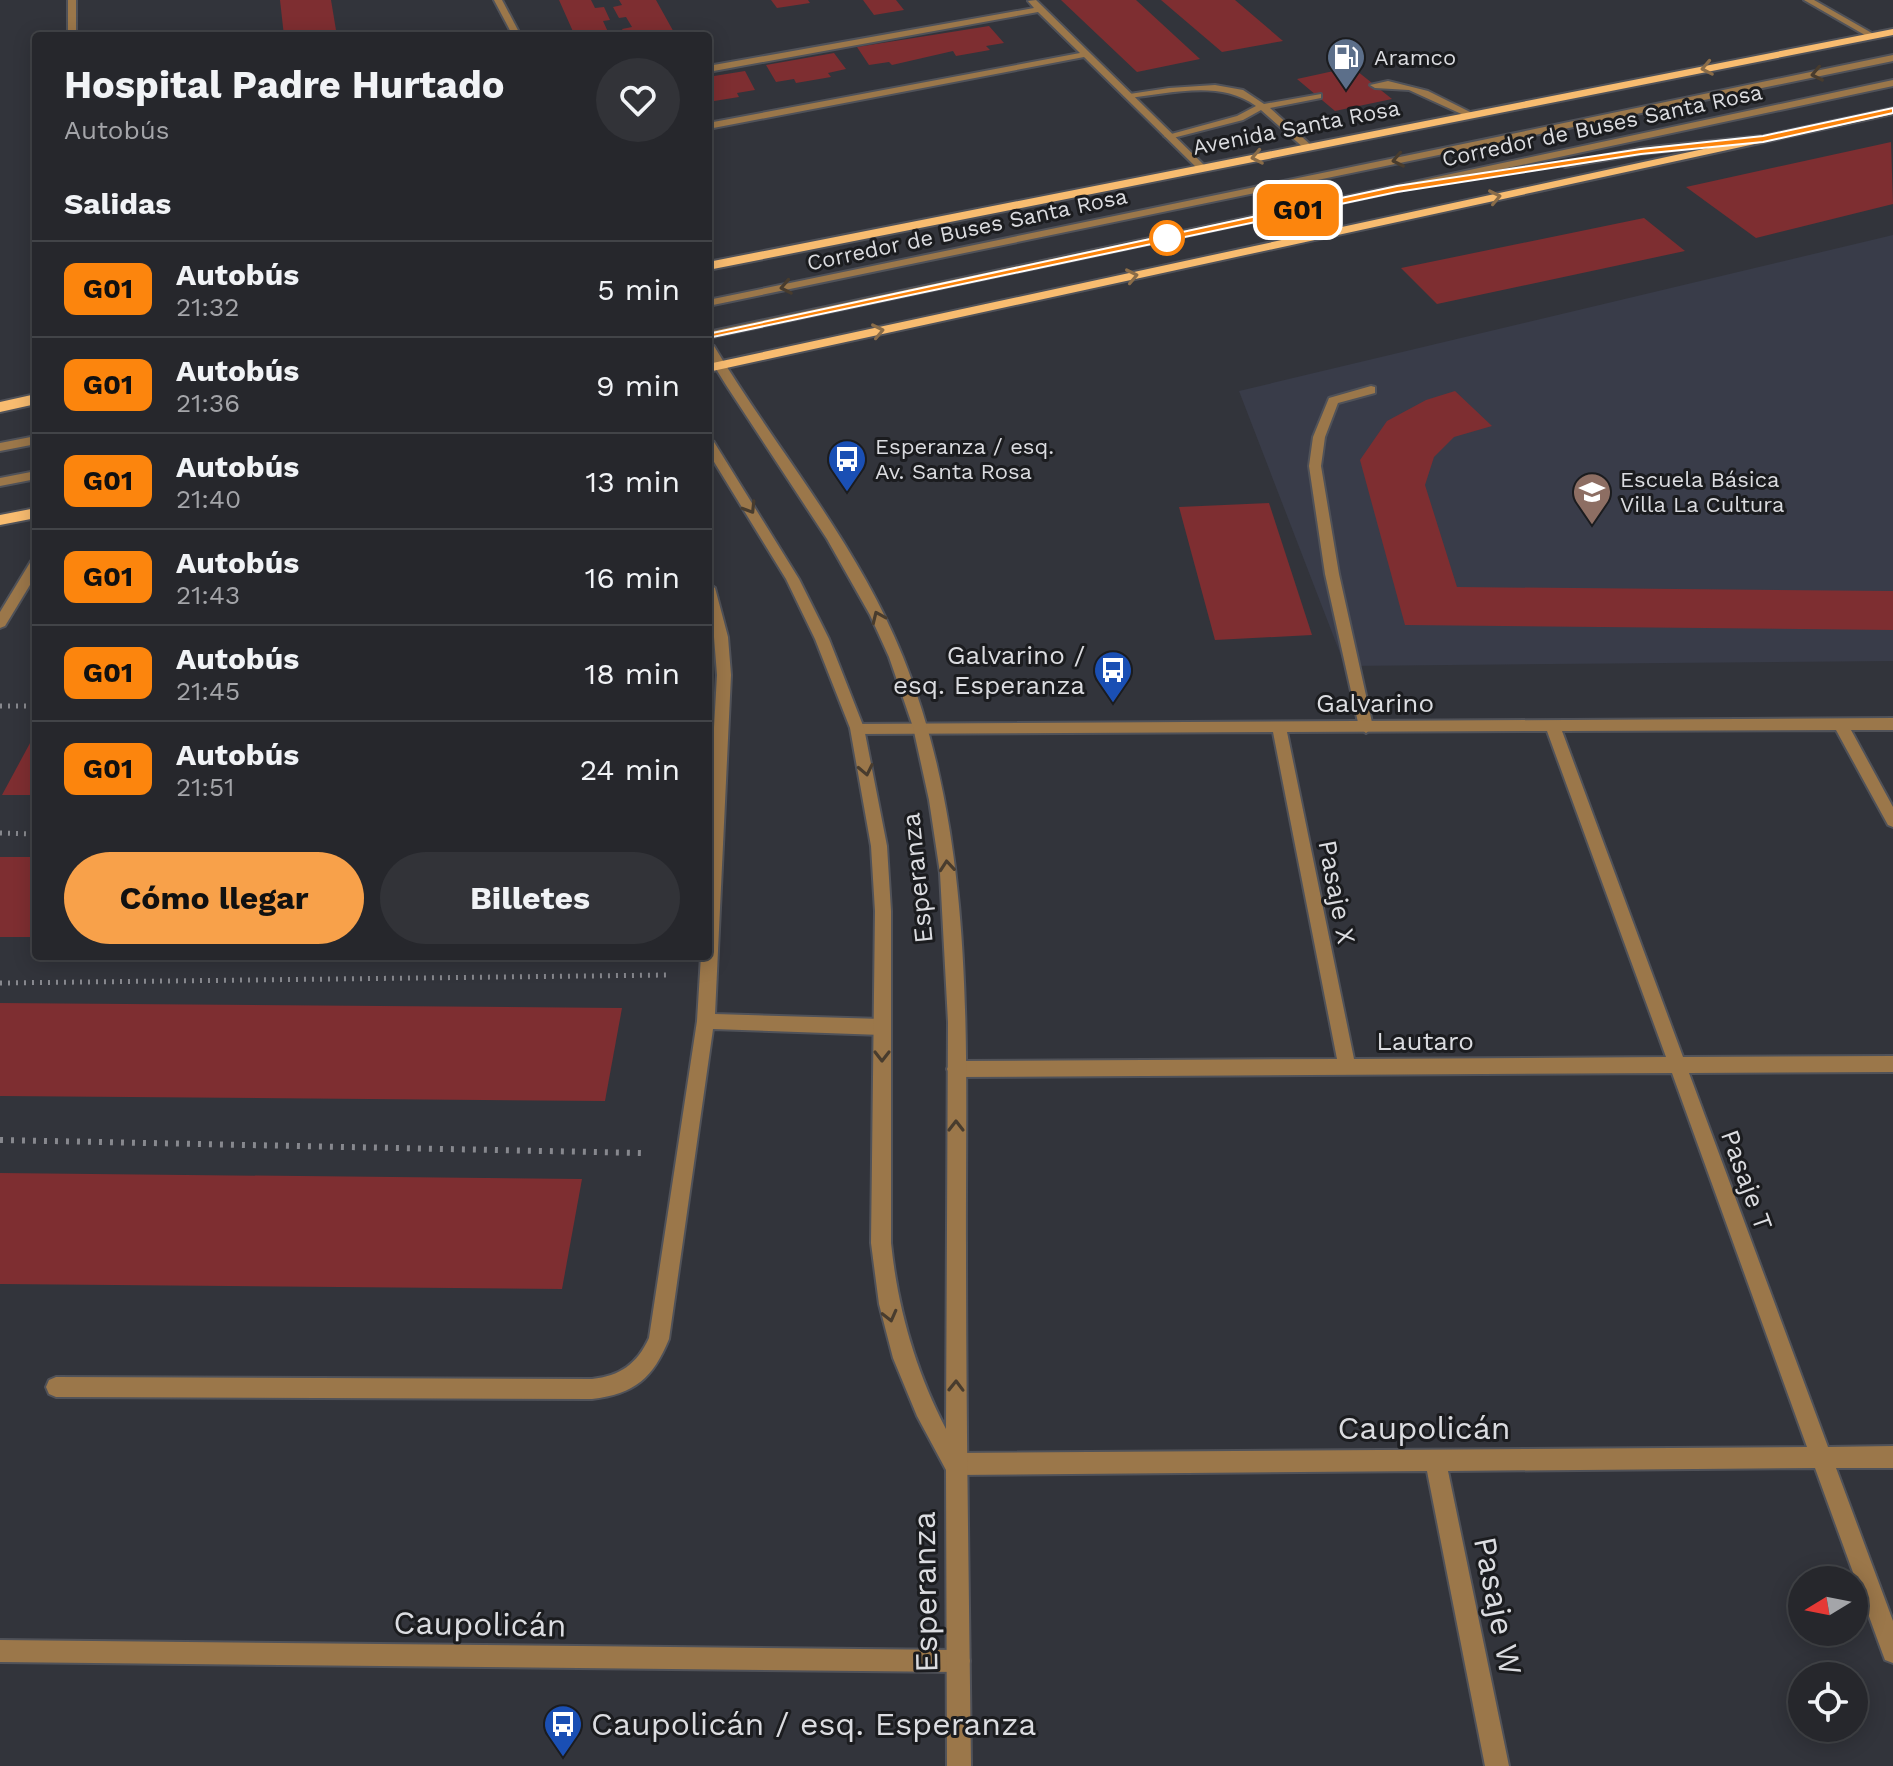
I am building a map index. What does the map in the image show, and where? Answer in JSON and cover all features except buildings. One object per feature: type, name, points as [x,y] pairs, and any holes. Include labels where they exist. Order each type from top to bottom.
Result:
[{"type":"main road","name":"Avenida Santa Rosa","points":[[712,265],[1893,32]]},
{"type":"main road","points":[[714,367],[1893,111]]},
{"type":"main road","points":[[0,407],[32,400]]},
{"type":"main road","points":[[0,520],[32,514]]},
{"type":"street","points":[[72,0],[72,32]]},
{"type":"street","points":[[498,0],[515,32]]},
{"type":"street","points":[[1030,0],[1202,168]]},
{"type":"street","points":[[1808,0],[1873,36]]},
{"type":"street","points":[[712,68],[1040,9]]},
{"type":"street","points":[[712,125],[1086,54]]},
{"type":"street","name":"Corredor de Buses Santa Rosa","points":[[712,302],[1893,58]]},
{"type":"street","name":"Corredor de Buses Santa Rosa","points":[[712,334],[1893,83]]},
{"type":"street","points":[[1375,85],[1395,84],[1412,88],[1471,115]]},
{"type":"street","points":[[1128,95],[1222,88],[1247,95],[1308,147]]},
{"type":"street","points":[[1169,136],[1240,118],[1261,107],[1318,96]]},
{"type":"street","points":[[1397,189],[1641,151],[1763,139]]},
{"type":"street","name":"Esperanza","points":[[714,367],[845,554],[897,659],[936,790],[947,858],[956,1069],[955,1464],[959,1766]]},
{"type":"street","points":[[1366,727],[1332,574],[1315,466],[1319,437],[1333,401],[1371,390]]},
{"type":"street","points":[[0,447],[32,441]]},
{"type":"street","name":"Esperanza","points":[[712,449],[792,579],[822,639],[857,728],[879,846],[883,911],[881,1243],[885,1295],[898,1347],[921,1407],[955,1464]]},
{"type":"street","points":[[0,482],[32,476]]},
{"type":"street","points":[[0,623],[32,571]]},
{"type":"street","points":[[712,603],[721,637],[724,675],[712,915]]},
{"type":"street","name":"Galvarino","points":[[857,728],[1893,724]]},
{"type":"street","points":[[1841,725],[1893,821]]},
{"type":"street","name":"Pasaje T","points":[[1553,726],[1893,1652]]},
{"type":"street","name":"Pasaje X","points":[[1279,727],[1347,1067]]},
{"type":"street","points":[[56,1387],[592,1389],[624,1384],[646,1365],[659,1339],[706,1021],[710,960]]},
{"type":"street","points":[[706,1021],[882,1027]]},
{"type":"street","name":"Lautaro","points":[[956,1069],[1893,1064]]},
{"type":"street","name":"Caupolicán","points":[[955,1464],[1893,1457]]},
{"type":"street","name":"Pasaje W","points":[[1435,1460],[1497,1766]]},
{"type":"street","name":"Caupolicán","points":[[0,1651],[959,1661]]},
{"type":"path","points":[[0,706],[32,706]]},
{"type":"path","points":[[0,833],[32,834]]},
{"type":"path","points":[[0,983],[709,975]]},
{"type":"path","points":[[0,1140],[686,1154]]},
{"type":"shaded area","name":"Escuela Básica Villa La Cultura","points":[[1893,235],[1893,661],[1345,666],[1239,391]]},
{"type":"bus line","name":"G01","points":[[712,334],[1397,189],[1641,151],[1763,139],[1893,111]]},
{"type":"place","name":"Aramco","points":[[1346,91]]},
{"type":"place","name":"Esperanza / esq. Av. Santa Rosa","points":[[847,493]]},
{"type":"place","name":"Escuela Básica Villa La Cultura","points":[[1592,526]]},
{"type":"place","name":"Galvarino / esq. Esperanza","points":[[1113,704]]},
{"type":"place","name":"Caupolicán / esq. Esperanza","points":[[563,1758]]}]
